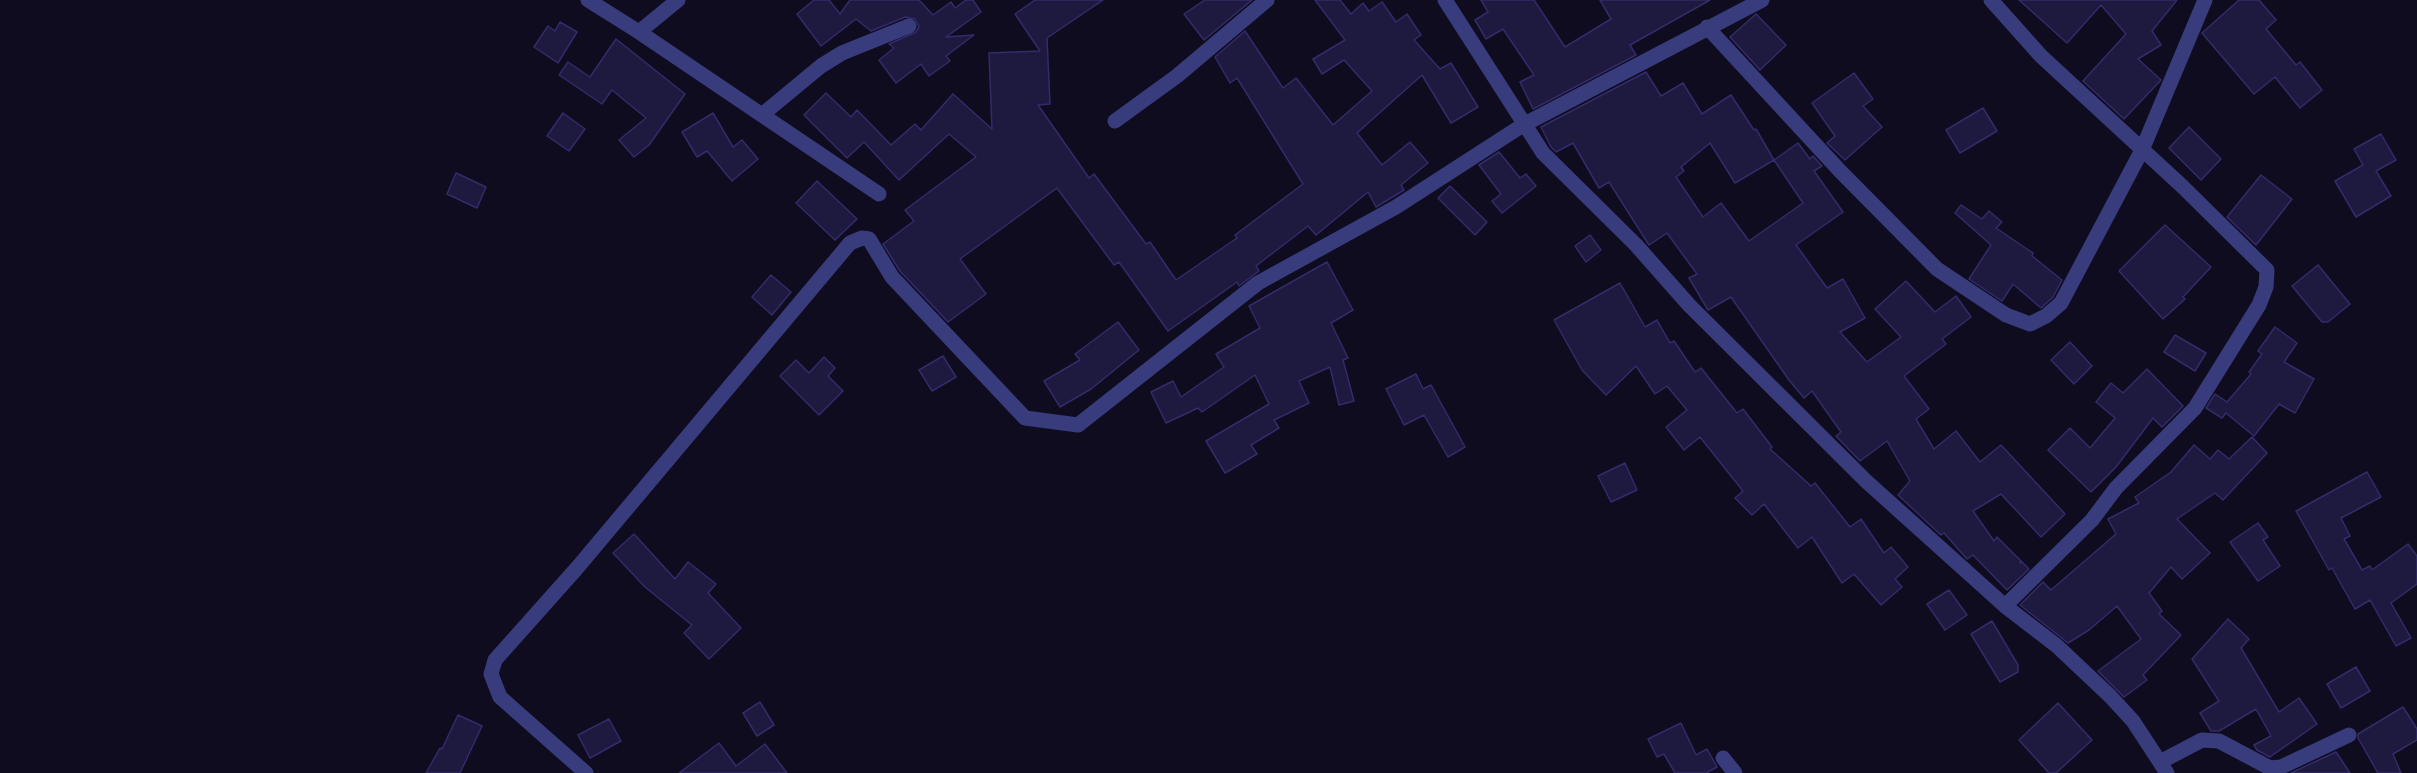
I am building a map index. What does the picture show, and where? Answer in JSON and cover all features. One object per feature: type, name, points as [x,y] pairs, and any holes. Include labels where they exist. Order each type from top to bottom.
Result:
[{"type":"street","points":[[588,0],[763,114],[879,194]]},
{"type":"street","points":[[639,32],[678,0]]},
{"type":"street","points":[[1115,121],[1177,76],[1267,0]]},
{"type":"street","points":[[1445,0],[1543,153],[1636,245],[1689,306],[1787,405],[1929,540],[2005,606],[2057,646],[2110,696],[2133,721],[2163,767],[2202,741],[2219,741],[2270,768],[2281,767],[2349,735]]},
{"type":"street","points":[[586,773],[500,697],[491,674],[495,660],[577,568],[850,243],[862,238],[869,239],[892,277],[1025,418],[1078,426],[1258,283],[1396,207],[1523,125],[1762,0]]},
{"type":"street","points":[[1991,0],[2041,56],[2257,258],[2267,270],[2266,287],[2259,305],[2195,408],[2116,488],[2092,520],[2005,606]]},
{"type":"street","points":[[1707,27],[1840,171],[1937,269],[2006,315],[2030,324],[2046,316],[2061,303],[2142,150],[2205,0]]},
{"type":"street","points":[[763,114],[821,66],[842,53],[909,26]]},
{"type":"street","points":[[1723,758],[1735,773]]},
{"type":"building","points":[[814,0],[829,0],[840,14],[850,0],[919,0],[933,15],[951,2],[955,8],[966,0],[973,0],[981,12],[946,37],[974,35],[946,56],[950,61],[929,76],[921,64],[896,83],[879,60],[894,48],[889,44],[916,32],[919,27],[915,19],[905,17],[871,31],[856,19],[821,46],[797,14]]},
{"type":"building","points":[[1035,0],[1103,0],[1047,38],[1050,104],[1038,105],[1089,178],[1094,174],[1146,244],[1150,242],[1176,280],[1237,238],[1235,235],[1303,184],[1237,78],[1230,83],[1215,57],[1245,31],[1283,88],[1296,78],[1333,125],[1372,91],[1344,60],[1322,74],[1313,59],[1345,40],[1315,0],[1340,0],[1351,14],[1363,3],[1369,11],[1382,2],[1396,22],[1407,14],[1421,35],[1414,40],[1440,69],[1451,63],[1478,107],[1451,123],[1422,75],[1357,133],[1382,165],[1410,142],[1428,163],[1401,185],[1404,190],[1376,207],[1368,192],[1316,235],[1308,226],[1256,266],[1259,271],[1239,286],[1237,282],[1168,331],[1119,262],[1114,265],[1057,188],[960,259],[986,294],[948,322],[900,271],[883,244],[914,221],[905,210],[976,157],[949,134],[899,180],[864,142],[847,158],[804,115],[826,93],[851,117],[857,110],[891,145],[915,124],[921,130],[953,94],[992,129],[989,53],[1040,51],[1015,14]]},
{"type":"building","points":[[1205,0],[1252,0],[1204,40],[1184,14]]},
{"type":"building","points":[[1481,0],[1534,0],[1565,47],[1611,19],[1600,0],[1710,0],[1630,45],[1636,55],[1533,109],[1520,82],[1534,75],[1503,29],[1486,39],[1475,20],[1488,12]]},
{"type":"building","points":[[2019,0],[2177,0],[2152,31],[2161,45],[2138,59],[2161,80],[2124,119],[2083,81],[2126,34],[2101,5],[2067,43]]},
{"type":"building","points":[[2239,0],[2259,0],[2276,20],[2266,29],[2296,65],[2300,62],[2322,90],[2300,108],[2275,77],[2254,94],[2202,33]]},
{"type":"building","points":[[1756,14],[1786,45],[1760,70],[1730,37]]},
{"type":"building","points":[[560,22],[577,32],[558,63],[534,47],[548,26],[555,31]]},
{"type":"building","points":[[616,39],[685,94],[649,145],[634,157],[619,140],[646,118],[612,90],[602,104],[559,75],[568,62],[590,77]]},
{"type":"building","points":[[1646,72],[1661,96],[1683,83],[1702,114],[1731,95],[1754,130],[1756,129],[1774,160],[1798,143],[1810,159],[1813,156],[1822,166],[1814,171],[1843,212],[1796,245],[1827,288],[1843,279],[1865,318],[1840,332],[1867,362],[1901,337],[1875,309],[1906,281],[1935,312],[1956,296],[1971,317],[1942,339],[1946,344],[1904,376],[1929,409],[1916,419],[1934,449],[1956,431],[1980,462],[2001,445],[2065,514],[2041,537],[2001,494],[1973,511],[1994,541],[1997,537],[2021,561],[2020,563],[2022,562],[2029,569],[2007,590],[1973,555],[1967,559],[1944,533],[1941,535],[1898,495],[1910,481],[1887,441],[1860,461],[1836,436],[1841,432],[1812,391],[1804,398],[1789,380],[1731,297],[1708,310],[1689,278],[1697,274],[1667,233],[1649,245],[1609,182],[1599,188],[1573,143],[1556,152],[1541,127]],"holes":[[[1710,143],[1735,183],[1774,160],[1803,203],[1749,241],[1721,203],[1703,217],[1676,177],[1684,171],[1681,167]]]},
{"type":"building","points":[[1854,73],[1873,99],[1863,106],[1882,127],[1845,160],[1827,143],[1835,136],[1812,103]]},
{"type":"building","points":[[1983,108],[1997,131],[1960,153],[1946,130]]},
{"type":"building","points":[[563,113],[585,129],[569,151],[547,136]]},
{"type":"building","points":[[713,113],[733,147],[742,140],[758,159],[732,181],[707,151],[697,157],[682,132]]},
{"type":"building","points":[[2189,127],[2221,159],[2201,180],[2169,148]]},
{"type":"building","points":[[2381,134],[2396,160],[2376,171],[2391,196],[2356,217],[2335,181],[2363,165],[2354,149]]},
{"type":"building","points":[[1499,152],[1520,178],[1526,174],[1536,186],[1502,213],[1492,201],[1501,194],[1479,165]]},
{"type":"building","points":[[456,173],[486,187],[477,208],[447,194]]},
{"type":"building","points":[[2261,175],[2292,199],[2256,245],[2227,217]]},
{"type":"building","points":[[817,181],[857,219],[835,240],[796,203]]},
{"type":"building","points":[[1450,186],[1487,222],[1475,235],[1438,198]]},
{"type":"building","points":[[1961,205],[1982,219],[1989,211],[2002,222],[1996,228],[2033,253],[2032,256],[2062,280],[2053,297],[2041,308],[2013,284],[2002,301],[1969,279],[1991,245],[1955,213]]},
{"type":"building","points":[[2165,225],[2211,267],[2183,297],[2185,299],[2163,319],[2119,271]]},
{"type":"building","points":[[1590,235],[1601,250],[1586,262],[1575,246]]},
{"type":"building","points":[[1327,262],[1353,310],[1331,323],[1348,358],[1343,360],[1354,401],[1339,405],[1330,367],[1299,381],[1309,403],[1274,420],[1279,428],[1251,445],[1257,454],[1225,473],[1206,441],[1269,404],[1255,375],[1202,412],[1198,408],[1166,423],[1151,392],[1173,381],[1181,397],[1224,367],[1216,354],[1260,328],[1249,306]]},
{"type":"building","points":[[2318,265],[2350,304],[2328,322],[2322,322],[2292,286]]},
{"type":"building","points":[[771,275],[791,292],[772,315],[752,297]]},
{"type":"building","points":[[1620,283],[1645,327],[1657,320],[1670,343],[1674,341],[1695,372],[1701,368],[1737,413],[1743,409],[1772,447],[1770,449],[1811,486],[1815,483],[1850,527],[1861,519],[1884,553],[1891,547],[1908,567],[1895,579],[1902,587],[1881,605],[1854,574],[1842,583],[1812,537],[1798,548],[1764,504],[1752,515],[1735,498],[1743,491],[1700,437],[1684,450],[1666,427],[1687,410],[1667,386],[1655,394],[1636,366],[1606,395],[1582,370],[1554,320]]},
{"type":"building","points":[[1118,322],[1139,350],[1091,389],[1060,407],[1044,381],[1080,360],[1075,354]]},
{"type":"building","points":[[2275,327],[2297,343],[2284,362],[2314,379],[2295,413],[2279,404],[2254,436],[2226,413],[2222,418],[2206,408],[2215,394],[2227,402],[2251,374],[2249,372],[2262,354],[2258,351]]},
{"type":"building","points":[[2175,335],[2206,353],[2195,371],[2164,352]]},
{"type":"building","points":[[2070,342],[2092,366],[2074,384],[2051,360]]},
{"type":"building","points":[[943,356],[956,377],[932,391],[919,370]]},
{"type":"building","points":[[824,357],[835,368],[828,376],[843,391],[819,415],[780,376],[796,360],[809,373]]},
{"type":"building","points":[[2147,369],[2183,406],[2162,427],[2153,418],[2116,467],[2091,492],[2048,450],[2070,428],[2090,448],[2115,418],[2096,402],[2111,383],[2123,393]]},
{"type":"building","points":[[1416,374],[1423,389],[1431,385],[1465,447],[1448,457],[1424,415],[1404,425],[1386,389]]},
{"type":"building","points":[[2252,437],[2267,453],[2223,500],[2215,493],[2177,519],[2210,553],[2182,579],[2171,567],[2149,593],[2162,611],[2159,614],[2181,635],[2143,675],[2147,680],[2124,697],[2098,671],[2141,639],[2117,606],[2089,630],[2068,643],[2020,605],[2043,582],[2051,590],[2116,534],[2108,519],[2139,503],[2135,497],[2171,472],[2194,445],[2210,459],[2218,450],[2229,459]]},
{"type":"building","points":[[1625,463],[1637,490],[1611,502],[1598,476]]},
{"type":"building","points":[[2367,472],[2381,497],[2341,518],[2350,536],[2344,539],[2362,570],[2370,566],[2372,570],[2408,544],[2417,556],[2417,584],[2391,603],[2411,638],[2396,646],[2370,600],[2355,609],[2332,568],[2329,570],[2296,511]]},
{"type":"building","points":[[2258,523],[2268,537],[2263,540],[2280,566],[2258,581],[2230,542]]},
{"type":"building","points":[[634,534],[675,579],[688,562],[716,584],[708,593],[741,628],[709,659],[684,633],[692,625],[645,587],[613,553]]},
{"type":"building","points":[[1949,590],[1967,615],[1945,630],[1927,604]]},
{"type":"building","points":[[2228,619],[2249,639],[2241,648],[2279,712],[2299,698],[2317,724],[2270,757],[2257,750],[2254,745],[2271,736],[2256,709],[2219,731],[2211,731],[2200,713],[2219,701],[2192,659]]},
{"type":"building","points":[[1992,621],[2018,665],[2018,672],[2000,682],[1971,634]]},
{"type":"building","points":[[2356,667],[2370,691],[2341,708],[2327,684]]},
{"type":"building","points":[[760,702],[774,725],[757,736],[743,713]]},
{"type":"building","points":[[2058,703],[2092,740],[2056,773],[2049,773],[2019,740]]},
{"type":"building","points":[[2403,707],[2417,729],[2417,740],[2393,754],[2401,773],[2378,773],[2358,738],[2358,734]]},
{"type":"building","points":[[458,715],[482,726],[460,773],[426,773],[440,748],[442,749]]},
{"type":"building","points":[[609,719],[621,741],[590,758],[578,735]]},
{"type":"building","points":[[1681,723],[1696,755],[1707,749],[1717,767],[1706,773],[1675,773],[1664,754],[1657,757],[1648,739]]},
{"type":"building","points":[[719,743],[736,766],[765,744],[787,773],[679,773]]},
{"type":"building","points":[[2336,752],[2350,773],[2291,773]]}]
